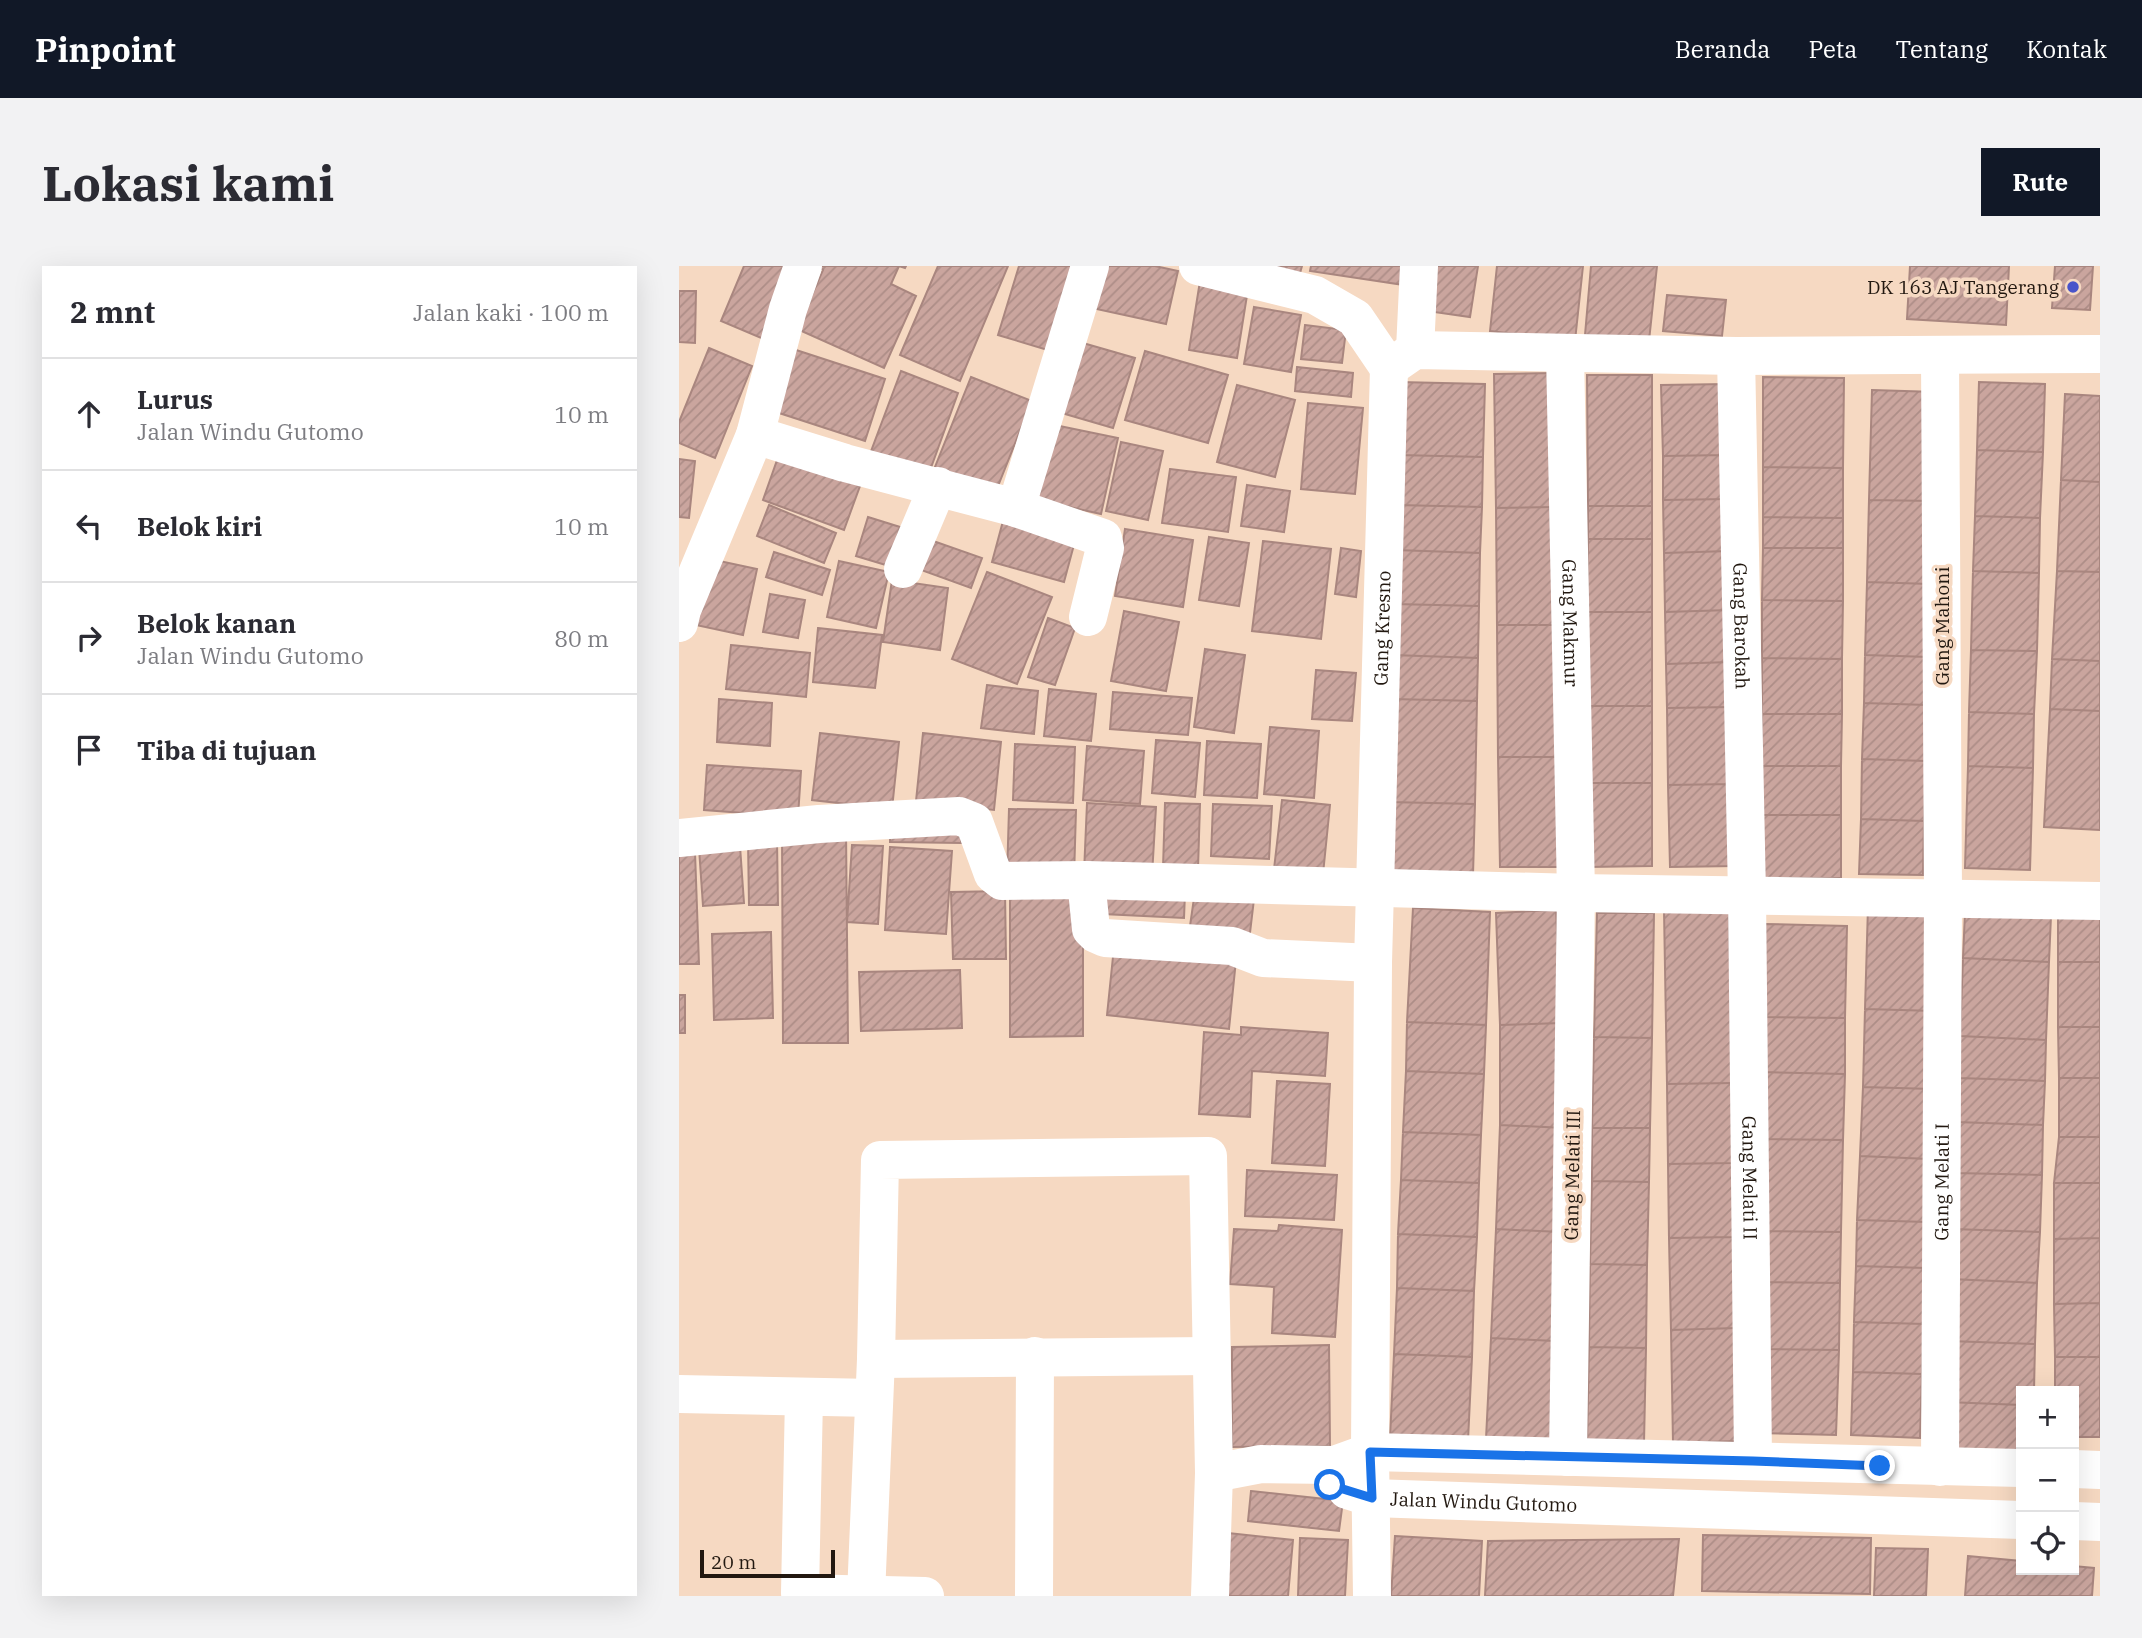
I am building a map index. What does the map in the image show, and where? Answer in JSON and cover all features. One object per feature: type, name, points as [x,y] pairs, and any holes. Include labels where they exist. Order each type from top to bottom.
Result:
[{"type":"street","points":[[679,623],[755,435],[788,309],[803,266]]},
{"type":"street","points":[[1016,508],[1090,266]]},
{"type":"street","points":[[1198,266],[1315,295],[1355,318],[1402,359],[1565,353],[1736,356],[2100,354]]},
{"type":"street","name":"Gang Kresno","points":[[1372,1596],[1370,1452],[1373,963],[1402,359],[1419,266]]},
{"type":"street","name":"Gang Makmur","points":[[1565,353],[1576,893]]},
{"type":"street","name":"Gang Barokah","points":[[1736,356],[1747,895]]},
{"type":"street","name":"Gang Mahoni","points":[[1940,356],[1943,897]]},
{"type":"street","points":[[755,435],[845,463],[1016,508],[1103,538],[1105,548],[1089,617]]},
{"type":"street","points":[[903,569],[938,486]]},
{"type":"street","points":[[679,838],[819,824],[959,816],[974,822],[993,874],[1002,881],[1086,880],[1377,889],[2100,901]]},
{"type":"street","points":[[1086,880],[1091,929],[1105,938],[1232,946],[1263,958],[1373,963]]},
{"type":"street","name":"Gang Melati III","points":[[1568,1457],[1576,893]]},
{"type":"street","name":"Gang Melati II","points":[[1747,895],[1753,1461]]},
{"type":"street","name":"Gang Melati I","points":[[1940,1467],[1943,897]]},
{"type":"street","points":[[866,1595],[876,1359],[880,1160],[1208,1156],[1214,1473],[1210,1596]]},
{"type":"street","points":[[1034,1596],[1035,1356]]},
{"type":"street","points":[[876,1359],[1211,1356]]},
{"type":"street","points":[[679,1394],[874,1398]]},
{"type":"street","points":[[804,1397],[800,1593],[925,1596]]},
{"type":"street","points":[[1214,1473],[1261,1464],[1334,1465],[1370,1452],[2016,1468]]},
{"type":"street","points":[[1879,1516],[1880,1466]]},
{"type":"street","points":[[2079,1469],[2100,1470]]},
{"type":"street","name":"Jalan Windu Gutomo","points":[[1214,1473],[1261,1481],[1330,1485],[1372,1498],[2016,1520]]},
{"type":"street","points":[[2079,1521],[2100,1522]]},
{"type":"building","points":[[744,266],[795,266],[766,340],[721,321]]},
{"type":"building","points":[[816,266],[899,266],[891,284],[916,296],[884,368],[797,329],[823,270]]},
{"type":"building","points":[[938,266],[1008,266],[960,381],[900,355]]},
{"type":"building","points":[[1019,266],[1077,266],[1051,351],[998,335]]},
{"type":"building","points":[[1101,266],[1155,266],[1178,271],[1166,324],[1092,308]]},
{"type":"building","points":[[1265,266],[1302,266],[1300,273]]},
{"type":"building","points":[[1311,266],[1407,266],[1404,285],[1310,271]]},
{"type":"building","points":[[1427,266],[1478,266],[1470,317],[1420,310]]},
{"type":"building","points":[[1497,266],[1583,266],[1575,341],[1490,331]]},
{"type":"building","points":[[1591,266],[1657,266],[1649,341],[1585,335]]},
{"type":"building","points":[[1910,266],[2009,266],[2006,325],[1907,319]]},
{"type":"building","name":"DK 163 AJ Tangerang","points":[[2055,266],[2093,266],[2090,310],[2052,308]]},
{"type":"building","points":[[1200,281],[1248,289],[1237,358],[1189,350]]},
{"type":"building","points":[[679,291],[696,291],[695,343],[679,342]]},
{"type":"building","points":[[1667,295],[1726,300],[1722,336],[1663,331]]},
{"type":"building","points":[[1254,307],[1301,315],[1291,372],[1244,364]]},
{"type":"building","points":[[1305,325],[1346,330],[1342,363],[1301,359]]},
{"type":"building","points":[[1069,339],[1135,358],[1113,428],[1048,409]]},
{"type":"building","points":[[709,348],[752,366],[715,458],[679,443],[679,422]]},
{"type":"building","points":[[793,349],[885,379],[865,441],[773,411]]},
{"type":"building","points":[[1145,351],[1228,375],[1208,443],[1125,420]]},
{"type":"building","points":[[1297,367],[1353,373],[1351,397],[1295,391]]},
{"type":"building","points":[[901,371],[958,393],[928,476],[870,454]]},
{"type":"building","points":[[1554,373],[1555,507],[1496,508],[1494,374]]},
{"type":"building","points":[[1587,375],[1652,375],[1652,506],[1588,506]]},
{"type":"building","points":[[971,377],[1032,401],[994,496],[933,472]]},
{"type":"building","points":[[1763,377],[1844,378],[1843,468],[1763,467]]},
{"type":"building","points":[[1399,382],[1485,384],[1483,457],[1398,455]]},
{"type":"building","points":[[1979,382],[2045,384],[2043,452],[1977,450]]},
{"type":"building","points":[[1726,384],[1727,455],[1663,456],[1661,385]]},
{"type":"building","points":[[1237,385],[1295,400],[1275,477],[1217,462]]},
{"type":"building","points":[[1872,390],[1936,392],[1933,501],[1869,500]]},
{"type":"building","points":[[2065,394],[2100,396],[2100,482],[2061,480]]},
{"type":"building","points":[[1308,403],[1363,408],[1355,494],[1301,489]]},
{"type":"building","points":[[1045,423],[1118,438],[1101,514],[1029,498]]},
{"type":"building","points":[[1121,442],[1163,451],[1148,520],[1106,511]]},
{"type":"building","points":[[782,446],[864,475],[844,530],[763,500]]},
{"type":"building","points":[[1977,450],[2043,452],[2040,518],[1975,516]]},
{"type":"building","points":[[1398,455],[1483,457],[1482,507],[1397,505]]},
{"type":"building","points":[[1727,455],[1728,499],[1663,500],[1663,456]]},
{"type":"building","points":[[679,459],[695,461],[689,518],[679,517]]},
{"type":"building","points":[[1763,467],[1843,468],[1843,518],[1763,517]]},
{"type":"building","points":[[1170,469],[1236,477],[1228,532],[1162,523]]},
{"type":"building","points":[[2061,480],[2100,482],[2100,572],[2057,571]]},
{"type":"building","points":[[1247,485],[1290,491],[1284,532],[1241,526]]},
{"type":"building","points":[[1728,499],[1729,551],[1664,553],[1663,500]]},
{"type":"building","points":[[1869,500],[1933,501],[1930,584],[1867,582]]},
{"type":"building","points":[[769,505],[836,533],[824,563],[757,536]]},
{"type":"building","points":[[1397,505],[1482,507],[1480,553],[1396,550]]},
{"type":"building","points":[[1588,506],[1652,506],[1652,539],[1588,539]]},
{"type":"building","points":[[1555,507],[1556,625],[1497,625],[1496,508]]},
{"type":"building","points":[[1975,516],[2040,518],[2039,573],[1973,571]]},
{"type":"building","points":[[868,517],[900,527],[889,566],[856,556]]},
{"type":"building","points":[[1763,517],[1843,518],[1843,548],[1763,548]]},
{"type":"building","points":[[1003,521],[1075,541],[1064,582],[992,562]]},
{"type":"building","points":[[1125,529],[1193,540],[1183,607],[1115,596]]},
{"type":"building","points":[[919,536],[982,558],[971,588],[910,566]]},
{"type":"building","points":[[1209,537],[1249,543],[1239,606],[1199,600]]},
{"type":"building","points":[[1588,539],[1652,539],[1652,612],[1587,612]]},
{"type":"building","points":[[1263,541],[1331,549],[1321,639],[1252,631]]},
{"type":"building","points":[[1341,548],[1361,551],[1356,597],[1335,594]]},
{"type":"building","points":[[1763,548],[1843,548],[1843,601],[1762,600]]},
{"type":"building","points":[[1396,550],[1480,553],[1479,606],[1394,604]]},
{"type":"building","points":[[1729,551],[1730,610],[1665,612],[1664,553]]},
{"type":"building","points":[[774,552],[830,570],[822,595],[766,577]]},
{"type":"building","points":[[710,559],[757,569],[743,635],[696,625]]},
{"type":"building","points":[[839,561],[889,572],[876,628],[827,617]]},
{"type":"building","points":[[1973,571],[2039,573],[2037,651],[1971,650]]},
{"type":"building","points":[[2057,571],[2100,572],[2100,661],[2052,659]]},
{"type":"building","points":[[987,572],[1052,597],[1017,684],[952,659]]},
{"type":"building","points":[[892,580],[948,588],[940,650],[883,642]]},
{"type":"building","points":[[1867,582],[1930,584],[1929,657],[1865,655]]},
{"type":"building","points":[[770,594],[805,600],[798,638],[763,632]]},
{"type":"building","points":[[1762,600],[1843,601],[1842,659],[1762,658]]},
{"type":"building","points":[[1394,604],[1479,606],[1478,658],[1393,655]]},
{"type":"building","points":[[1730,610],[1731,662],[1666,664],[1665,612]]},
{"type":"building","points":[[1124,611],[1179,622],[1166,691],[1111,681]]},
{"type":"building","points":[[1587,612],[1652,612],[1652,706],[1588,706]]},
{"type":"building","points":[[1048,618],[1075,628],[1055,685],[1028,677]]},
{"type":"building","points":[[1497,625],[1556,625],[1558,757],[1498,757]]},
{"type":"building","points":[[818,628],[882,635],[875,688],[813,682]]},
{"type":"building","points":[[731,645],[810,653],[806,697],[726,689]]},
{"type":"building","points":[[1205,649],[1245,655],[1234,733],[1194,727]]},
{"type":"building","points":[[1971,650],[2037,651],[2034,714],[1969,712]]},
{"type":"building","points":[[1393,655],[1478,658],[1477,701],[1392,699]]},
{"type":"building","points":[[1865,655],[1929,657],[1927,705],[1864,703]]},
{"type":"building","points":[[1762,658],[1842,659],[1842,714],[1762,714]]},
{"type":"building","points":[[2052,659],[2100,661],[2100,711],[2050,709]]},
{"type":"building","points":[[1731,662],[1732,707],[1667,708],[1666,664]]},
{"type":"building","points":[[1316,670],[1356,673],[1352,721],[1312,719]]},
{"type":"building","points":[[987,685],[1038,691],[1034,734],[981,728]]},
{"type":"building","points":[[1049,689],[1096,694],[1091,741],[1044,736]]},
{"type":"building","points":[[1113,692],[1192,698],[1188,735],[1110,729]]},
{"type":"building","points":[[719,699],[772,703],[770,746],[717,742]]},
{"type":"building","points":[[1392,699],[1477,701],[1475,804],[1389,802]]},
{"type":"building","points":[[1864,703],[1927,705],[1926,761],[1862,759]]},
{"type":"building","points":[[1588,706],[1652,706],[1652,783],[1588,783]]},
{"type":"building","points":[[1732,707],[1733,784],[1668,785],[1667,708]]},
{"type":"building","points":[[2050,709],[2100,711],[2100,830],[2044,827]]},
{"type":"building","points":[[1969,712],[2034,714],[2033,768],[1968,766]]},
{"type":"building","points":[[1762,714],[1842,714],[1841,766],[1761,766]]},
{"type":"building","points":[[1270,727],[1319,731],[1314,798],[1264,794]]},
{"type":"building","points":[[820,733],[899,742],[892,809],[812,800]]},
{"type":"building","points":[[923,733],[1001,742],[994,810],[916,801]]},
{"type":"building","points":[[1156,740],[1200,743],[1195,797],[1152,793]]},
{"type":"building","points":[[1207,741],[1261,744],[1257,798],[1204,795]]},
{"type":"building","points":[[1015,744],[1075,747],[1073,803],[1013,800]]},
{"type":"building","points":[[1087,746],[1144,751],[1140,804],[1083,800]]},
{"type":"building","points":[[1498,757],[1558,757],[1559,867],[1500,867]]},
{"type":"building","points":[[1862,759],[1926,761],[1924,821],[1861,819]]},
{"type":"building","points":[[707,765],[801,771],[798,817],[704,810]]},
{"type":"building","points":[[1761,766],[1841,766],[1841,815],[1761,815]]},
{"type":"building","points":[[1968,766],[2033,768],[2030,870],[1965,868]]},
{"type":"building","points":[[1588,783],[1652,783],[1652,866],[1588,867]]},
{"type":"building","points":[[1733,784],[1735,866],[1670,867],[1668,785]]},
{"type":"building","points":[[1282,800],[1330,805],[1323,874],[1274,869]]},
{"type":"building","points":[[1389,802],[1475,804],[1473,875],[1388,873]]},
{"type":"building","points":[[1087,803],[1156,807],[1152,876],[1084,873]]},
{"type":"building","points":[[1165,803],[1200,804],[1198,869],[1163,868]]},
{"type":"building","points":[[1213,804],[1272,806],[1269,859],[1211,856]]},
{"type":"building","points":[[1009,809],[1076,810],[1074,878],[1007,877]]},
{"type":"building","points":[[1761,815],[1841,815],[1841,878],[1760,878]]},
{"type":"building","points":[[1861,819],[1924,821],[1923,875],[1859,874]]},
{"type":"building","points":[[890,824],[961,826],[961,843],[890,842]]},
{"type":"building","points":[[846,829],[848,1043],[783,1043],[782,830]]},
{"type":"building","points":[[748,840],[777,840],[778,905],[749,905]]},
{"type":"building","points":[[852,845],[883,846],[878,924],[847,922]]},
{"type":"building","points":[[740,846],[744,903],[703,906],[699,848]]},
{"type":"building","points":[[890,847],[952,851],[946,934],[885,930]]},
{"type":"building","points":[[695,852],[699,964],[679,964],[679,853]]},
{"type":"building","points":[[1104,889],[1185,893],[1184,918],[1103,914]]},
{"type":"building","points":[[1005,891],[1006,959],[953,959],[951,892]]},
{"type":"building","points":[[1010,891],[1083,891],[1083,1036],[1010,1037]]},
{"type":"building","points":[[1195,891],[1254,899],[1249,941],[1189,933]]},
{"type":"building","points":[[1868,906],[1938,908],[1935,1011],[1865,1009]]},
{"type":"building","points":[[1413,908],[1490,912],[1486,1025],[1407,1022]]},
{"type":"building","points":[[1729,908],[1732,1083],[1667,1084],[1664,910]]},
{"type":"building","points":[[1556,910],[1561,1023],[1500,1025],[1496,913]]},
{"type":"building","points":[[2100,911],[2100,962],[2058,962],[2058,912]]},
{"type":"building","points":[[1965,912],[2051,916],[2049,962],[1963,958]]},
{"type":"building","points":[[1597,913],[1654,913],[1652,1038],[1594,1037]]},
{"type":"building","points":[[1765,924],[1847,926],[1845,1018],[1763,1017]]},
{"type":"building","points":[[771,932],[773,1018],[714,1020],[712,934]]},
{"type":"building","points":[[1114,947],[1236,960],[1229,1029],[1107,1015]]},
{"type":"building","points":[[1963,958],[2049,962],[2046,1040],[1960,1036]]},
{"type":"building","points":[[2058,962],[2100,962],[2100,1027],[2058,1027]]},
{"type":"building","points":[[960,970],[962,1028],[861,1031],[859,972]]},
{"type":"building","points":[[679,995],[685,995],[685,1033],[679,1033]]},
{"type":"building","points":[[1865,1009],[1935,1011],[1932,1089],[1863,1087]]},
{"type":"building","points":[[1763,1017],[1845,1018],[1845,1074],[1762,1072]]},
{"type":"building","points":[[1407,1022],[1486,1025],[1484,1074],[1406,1071]]},
{"type":"building","points":[[1561,1023],[1565,1128],[1500,1125],[1500,1025]]},
{"type":"building","points":[[1241,1027],[1328,1033],[1325,1076],[1252,1071],[1250,1117],[1199,1114],[1204,1032],[1241,1035]]},
{"type":"building","points":[[2058,1027],[2100,1027],[2100,1078],[2059,1078]]},
{"type":"building","points":[[1960,1036],[2046,1040],[2045,1081],[1959,1078]]},
{"type":"building","points":[[1594,1037],[1652,1038],[1650,1128],[1592,1128]]},
{"type":"building","points":[[1406,1071],[1484,1074],[1481,1135],[1403,1132]]},
{"type":"building","points":[[1762,1072],[1845,1074],[1843,1140],[1760,1139]]},
{"type":"building","points":[[1959,1078],[2045,1081],[2043,1125],[1957,1122]]},
{"type":"building","points":[[2059,1078],[2100,1078],[2100,1137],[2059,1137]]},
{"type":"building","points":[[1277,1081],[1330,1084],[1325,1166],[1272,1163]]},
{"type":"building","points":[[1732,1083],[1733,1163],[1668,1164],[1667,1084]]},
{"type":"building","points":[[1863,1087],[1932,1089],[1929,1159],[1860,1156]]},
{"type":"building","points":[[1957,1122],[2043,1125],[2042,1175],[1956,1173]]},
{"type":"building","points":[[1500,1125],[1565,1128],[1560,1232],[1496,1229]]},
{"type":"building","points":[[1592,1128],[1650,1128],[1649,1182],[1592,1181]]},
{"type":"building","points":[[1403,1132],[1481,1135],[1479,1183],[1401,1180]]},
{"type":"building","points":[[2059,1137],[2100,1137],[2100,1183],[2054,1183]]},
{"type":"building","points":[[1760,1139],[1843,1140],[1841,1232],[1759,1231]]},
{"type":"building","points":[[1860,1156],[1929,1159],[1927,1222],[1857,1220]]},
{"type":"building","points":[[1733,1163],[1734,1237],[1669,1238],[1668,1164]]},
{"type":"building","points":[[1247,1170],[1337,1175],[1334,1220],[1245,1216]]},
{"type":"building","points":[[1956,1173],[2042,1175],[2040,1232],[1953,1229]]},
{"type":"building","points":[[1401,1180],[1479,1183],[1477,1237],[1398,1234]]},
{"type":"building","points":[[1592,1181],[1649,1182],[1647,1265],[1590,1264]]},
{"type":"building","points":[[2054,1183],[2100,1183],[2100,1238],[2054,1239]]},
{"type":"building","points":[[1857,1220],[1927,1222],[1926,1268],[1856,1266]]},
{"type":"building","points":[[1279,1225],[1342,1230],[1335,1337],[1272,1333],[1274,1287],[1230,1284],[1234,1229],[1278,1231]]},
{"type":"building","points":[[1496,1229],[1560,1232],[1555,1341],[1491,1338]]},
{"type":"building","points":[[1953,1229],[2040,1232],[2037,1283],[1951,1279]]},
{"type":"building","points":[[1759,1231],[1841,1232],[1840,1283],[1758,1282]]},
{"type":"building","points":[[1398,1234],[1477,1237],[1474,1291],[1397,1288]]},
{"type":"building","points":[[1734,1237],[1736,1328],[1671,1330],[1669,1238]]},
{"type":"building","points":[[2100,1238],[2100,1303],[2054,1304],[2054,1239]]},
{"type":"building","points":[[1590,1264],[1647,1265],[1646,1348],[1589,1347]]},
{"type":"building","points":[[1856,1266],[1926,1268],[1924,1324],[1854,1322]]},
{"type":"building","points":[[1951,1279],[2037,1283],[2035,1344],[1949,1341]]},
{"type":"building","points":[[1758,1282],[1840,1283],[1839,1350],[1756,1349]]},
{"type":"building","points":[[1397,1288],[1474,1291],[1472,1357],[1394,1354]]},
{"type":"building","points":[[2100,1303],[2100,1357],[2055,1357],[2054,1304]]},
{"type":"building","points":[[1854,1322],[1924,1324],[1922,1374],[1853,1372]]},
{"type":"building","points":[[1736,1328],[1737,1441],[1673,1443],[1671,1330]]},
{"type":"building","points":[[1491,1338],[1555,1341],[1551,1442],[1486,1439]]},
{"type":"building","points":[[1949,1341],[2035,1344],[2034,1386],[2016,1386],[2016,1405],[1947,1402]]},
{"type":"building","points":[[1329,1345],[1330,1446],[1232,1447],[1232,1347]]},
{"type":"building","points":[[1589,1347],[1646,1348],[1644,1443],[1587,1443]]},
{"type":"building","points":[[1756,1349],[1839,1350],[1836,1435],[1755,1433]]},
{"type":"building","points":[[1394,1354],[1472,1357],[1468,1441],[1390,1438]]},
{"type":"building","points":[[2055,1357],[2100,1357],[2100,1437],[2079,1437],[2079,1386],[2055,1386]]},
{"type":"building","points":[[1853,1372],[1922,1374],[1920,1438],[1851,1435]]},
{"type":"building","points":[[1947,1402],[2016,1405],[2016,1458],[1945,1455]]},
{"type":"building","points":[[1251,1491],[1343,1501],[1339,1531],[1248,1521]]},
{"type":"building","points":[[1228,1533],[1293,1540],[1288,1596],[1222,1596]]},
{"type":"building","points":[[1703,1535],[1871,1538],[1870,1594],[1702,1591]]},
{"type":"building","points":[[1395,1536],[1482,1541],[1479,1596],[1391,1596]]},
{"type":"building","points":[[1300,1538],[1348,1540],[1345,1596],[1298,1596]]},
{"type":"building","points":[[1679,1539],[1673,1596],[1485,1596],[1488,1541]]},
{"type":"building","points":[[1876,1548],[1928,1549],[1926,1596],[1874,1596]]},
{"type":"building","points":[[1968,1556],[2016,1561],[2016,1575],[2079,1575],[2079,1566],[2094,1568],[2092,1596],[1965,1596]]},
{"type":"place","name":"DK 163 AJ Tangerang","points":[[2073,287]]},
{"type":"route","points":[[1330,1485],[1372,1498],[1370,1452],[1880,1466]]}]
